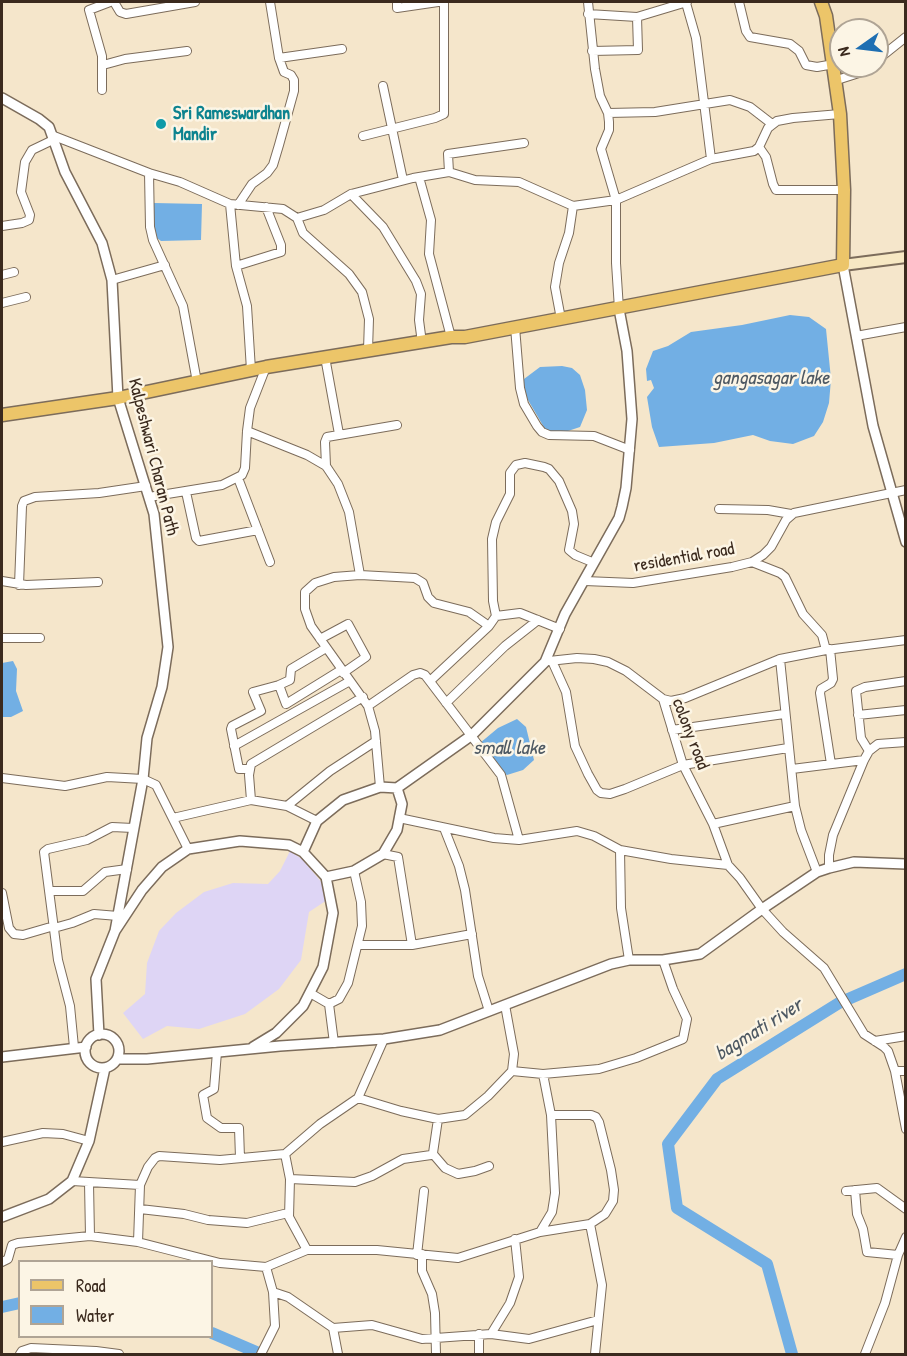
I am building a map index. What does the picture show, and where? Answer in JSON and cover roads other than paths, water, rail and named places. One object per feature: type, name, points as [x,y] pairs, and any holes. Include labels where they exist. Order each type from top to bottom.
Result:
[{"type":"main road","points":[[822,2],[829,34]]},
{"type":"main road","points":[[837,80],[844,190],[843,265]]},
{"type":"main road","points":[[2,416],[118,398],[266,367],[465,337],[843,265],[906,257]]},
{"type":"street","points":[[102,90],[103,65],[98,37],[89,10],[112,2],[123,14],[157,4],[195,2]]},
{"type":"street","points":[[251,370],[247,306],[236,266],[234,204],[273,165],[294,91],[294,80],[291,75],[284,72],[279,58],[270,2]]},
{"type":"street","points":[[397,2],[397,8],[438,2]]},
{"type":"street","points":[[363,136],[444,114],[444,2]]},
{"type":"street","points":[[303,852],[317,821],[343,800],[380,788],[397,788],[472,735],[548,661],[565,614],[585,581],[592,562],[619,518],[626,488],[632,419],[627,351],[619,309],[616,200],[601,149],[609,126],[608,113],[600,96],[592,51],[588,2]]},
{"type":"street","points":[[588,15],[637,16],[686,2],[696,38],[711,159]]},
{"type":"street","points":[[739,2],[746,31],[750,37],[790,44],[799,51],[806,65],[817,67],[829,65]]},
{"type":"street","points":[[592,51],[638,50],[637,16]]},
{"type":"street","points":[[889,51],[905,38]]},
{"type":"street","points":[[279,58],[342,49]]},
{"type":"street","points":[[103,65],[125,59],[187,51]]},
{"type":"street","points":[[837,80],[843,78]]},
{"type":"street","points":[[383,86],[403,180]]},
{"type":"street","name":"Kalpeshwari Charan Path","points":[[2,98],[49,127],[65,172],[102,243],[112,280],[118,398],[154,514],[168,647],[162,687],[147,738],[143,779],[115,931]]},
{"type":"street","points":[[608,113],[655,112],[705,103],[737,101],[750,107],[772,124]]},
{"type":"street","points":[[297,218],[324,210],[351,194],[403,180],[449,172],[475,180],[519,182],[573,206],[616,200],[711,159],[750,152],[759,147],[764,134],[772,124],[793,118],[840,114]]},
{"type":"street","points":[[2,226],[29,220],[29,213],[21,192],[25,162],[33,150],[54,137],[234,204],[283,209],[297,218],[303,233],[349,274],[362,292],[369,319],[368,350]]},
{"type":"street","points":[[449,172],[448,154],[524,143]]},
{"type":"street","points":[[759,147],[766,156],[772,184],[776,190],[844,190]]},
{"type":"street","points":[[149,173],[150,227],[155,246],[174,284],[185,313],[197,382]]},
{"type":"street","points":[[419,177],[431,220],[429,254],[451,338]]},
{"type":"street","points":[[351,194],[383,227],[416,281],[420,294],[419,320],[422,343]]},
{"type":"street","points":[[561,319],[555,287],[559,262],[569,233],[573,206]]},
{"type":"street","points":[[236,266],[281,252],[282,248],[266,207]]},
{"type":"street","points":[[843,265],[873,426],[906,542]]},
{"type":"street","points":[[112,280],[165,266]]},
{"type":"street","points":[[2,275],[14,272]]},
{"type":"street","points":[[2,303],[26,297]]},
{"type":"street","points":[[515,327],[520,388],[524,404],[529,417],[542,432],[549,435],[594,436],[630,450]]},
{"type":"street","points":[[856,336],[906,327]]},
{"type":"street","points":[[326,357],[339,434]]},
{"type":"street","points":[[149,497],[222,485],[242,475],[245,468],[247,432],[254,396],[266,367]]},
{"type":"street","points":[[326,466],[325,440],[328,436],[397,425]]},
{"type":"street","points":[[247,432],[308,455],[326,466],[338,484],[349,512],[360,575]]},
{"type":"street","points":[[430,681],[489,626],[496,616],[492,539],[496,522],[510,494],[510,473],[516,465],[525,463],[538,465],[553,473],[566,494],[572,512],[574,525],[569,550],[592,562]]},
{"type":"street","points":[[238,478],[270,562]]},
{"type":"street","points":[[19,585],[24,501],[35,497],[146,486]]},
{"type":"street","points":[[719,509],[768,510],[791,514],[806,509],[906,490]]},
{"type":"street","points":[[186,492],[196,538],[199,541],[258,530]]},
{"type":"street","name":"residential road","points":[[585,581],[633,584],[732,567],[752,561],[771,547],[791,514]]},
{"type":"street","points":[[752,561],[785,577],[803,614],[822,635],[828,649],[833,679],[821,689],[820,693],[831,764]]},
{"type":"street","points":[[380,788],[376,741],[368,706],[311,626],[305,609],[305,592],[324,579],[360,575],[415,578],[423,583],[428,597],[434,603],[469,612],[481,618],[489,626]]},
{"type":"street","points":[[2,581],[19,585],[98,582]]},
{"type":"street","points":[[496,616],[520,613],[560,629]]},
{"type":"street","points":[[446,703],[506,646],[538,620]]},
{"type":"street","points":[[279,686],[286,704],[366,657],[348,624],[320,639]]},
{"type":"street","points":[[2,638],[40,638]]},
{"type":"street","points":[[663,699],[670,701],[685,698],[780,659],[828,649],[906,640]]},
{"type":"street","points":[[249,769],[239,769],[231,729],[232,726],[261,711],[253,692],[279,686],[291,680],[291,669],[326,648]]},
{"type":"street","name":"colony road","points":[[548,661],[585,658],[608,662],[626,671],[663,699],[683,765],[714,824],[728,866]]},
{"type":"street","points":[[780,659],[795,806],[804,839],[817,872]]},
{"type":"street","points":[[548,661],[566,692],[575,746],[597,790],[606,794],[683,765],[788,748]]},
{"type":"street","points":[[368,706],[417,673],[423,674],[501,775],[519,840]]},
{"type":"street","points":[[234,746],[350,681]]},
{"type":"street","points":[[869,751],[862,741],[856,694],[858,690],[906,681]]},
{"type":"street","points":[[251,800],[249,769],[256,760],[291,742],[363,697]]},
{"type":"street","points":[[858,715],[906,710]]},
{"type":"street","points":[[672,730],[784,714]]},
{"type":"street","points":[[287,806],[330,771],[376,741]]},
{"type":"street","points":[[829,868],[833,835],[864,759],[869,751],[879,744],[906,742]]},
{"type":"street","points":[[792,769],[864,759]]},
{"type":"street","points":[[2,778],[65,786],[107,777],[143,779],[156,785],[188,849]]},
{"type":"street","points":[[326,877],[354,871],[384,854],[397,830],[402,804],[397,788]]},
{"type":"street","points":[[173,818],[251,800],[287,806],[317,821]]},
{"type":"street","points":[[714,824],[795,806]]},
{"type":"street","points":[[399,818],[494,838],[519,840],[577,831],[594,836],[620,850],[728,866],[783,932],[824,968],[864,1034],[888,1052],[895,1071],[906,1129]]},
{"type":"street","points":[[74,1047],[70,1006],[58,960],[45,850],[87,840],[112,827],[133,828]]},
{"type":"street","points":[[444,828],[459,866],[478,976],[489,1011]]},
{"type":"street","points":[[99,1035],[96,979],[115,931],[162,867],[188,849],[240,841],[289,845],[303,852],[326,877],[333,913],[323,967],[303,1006],[276,1033],[250,1048]]},
{"type":"street","points":[[620,850],[622,916],[629,960]]},
{"type":"street","points":[[384,854],[398,857],[412,945]]},
{"type":"street","points":[[117,1059],[147,1059],[250,1048],[384,1039],[440,1030],[611,964],[629,960],[663,960],[700,954],[817,872],[854,862],[906,864]]},
{"type":"street","points":[[49,891],[83,891],[105,872],[127,869]]},
{"type":"street","points":[[328,1004],[339,999],[348,983],[359,945],[362,927],[361,902],[354,871]]},
{"type":"street","points":[[2,893],[5,924],[11,932],[18,935],[72,923],[94,914],[118,916]]},
{"type":"street","points":[[359,945],[412,945],[472,934]]},
{"type":"street","points":[[512,1071],[543,1074],[599,1069],[636,1058],[683,1039],[687,1019],[663,960]]},
{"type":"street","points":[[310,993],[328,1004],[334,1043]]},
{"type":"street","points":[[358,1098],[400,1111],[438,1119],[465,1115],[488,1096],[512,1071],[514,1054],[505,1005]]},
{"type":"street","points":[[99,1035],[108,1035],[116,1041],[119,1050],[117,1059],[114,1064],[105,1068],[96,1067],[88,1061],[86,1047],[91,1039],[99,1035]]},
{"type":"street","points":[[875,1041],[906,1036]]},
{"type":"street","points":[[138,1242],[140,1185],[148,1167],[159,1156],[203,1160],[285,1154],[320,1124],[358,1098],[384,1039]]},
{"type":"street","points":[[2,1057],[86,1047]]},
{"type":"street","points":[[217,1052],[214,1089],[203,1095],[207,1118],[221,1128],[239,1128],[240,1158]]},
{"type":"street","points":[[2,1217],[49,1199],[72,1181],[89,1141],[105,1068]]},
{"type":"street","points":[[895,1071],[906,1071]]},
{"type":"street","points":[[540,1232],[555,1203],[551,1115],[543,1074]]},
{"type":"street","points":[[213,1261],[266,1267],[307,1250],[377,1250],[458,1258],[540,1232],[590,1224],[605,1214],[613,1202],[614,1190],[599,1122],[591,1115],[551,1115]]},
{"type":"street","points":[[438,1119],[433,1154],[445,1168],[458,1173],[489,1166]]},
{"type":"street","points":[[2,1142],[44,1133],[63,1134],[89,1141]]},
{"type":"street","points":[[285,1154],[290,1179],[288,1213],[290,1222],[307,1250]]},
{"type":"street","points":[[290,1179],[355,1182],[404,1159],[433,1154]]},
{"type":"street","points":[[72,1181],[140,1185]]},
{"type":"street","points":[[89,1183],[90,1236]]},
{"type":"street","points":[[846,1191],[873,1188],[882,1190],[906,1209]]},
{"type":"street","points":[[855,1190],[857,1214],[863,1227],[867,1252],[898,1255]]},
{"type":"street","points":[[424,1191],[419,1254],[422,1271],[432,1294],[436,1354]]},
{"type":"street","points":[[140,1209],[184,1214],[207,1220],[247,1223],[288,1213]]},
{"type":"street","points":[[590,1224],[602,1285],[595,1354]]},
{"type":"street","points":[[2,1262],[8,1259],[10,1247],[14,1243],[90,1236],[138,1242],[208,1260]]},
{"type":"street","points":[[865,1354],[885,1303],[898,1255],[906,1237]]},
{"type":"street","points":[[491,1334],[510,1303],[518,1284],[520,1272],[515,1239]]},
{"type":"street","points":[[261,1354],[275,1326],[273,1292],[266,1267]]},
{"type":"street","points":[[273,1292],[288,1297],[333,1328],[372,1325],[415,1338],[436,1339],[491,1334],[529,1339],[598,1320]]},
{"type":"street","points":[[333,1328],[338,1354]]},
{"type":"street","points":[[479,1334],[479,1354]]},
{"type":"street","points":[[20,1354],[32,1348],[119,1354]]},
{"type":"water","points":[[154,203],[202,204],[201,240],[161,241],[157,238],[153,223]]},
{"type":"water","name":"gangasagar lake","points":[[790,315],[809,317],[826,329],[831,379],[829,403],[823,422],[814,436],[793,444],[770,441],[753,435],[714,443],[659,447],[652,427],[647,397],[654,388],[651,380],[647,381],[646,369],[653,351],[668,346],[691,332]]},
{"type":"water","points":[[540,367],[572,368],[580,375],[585,390],[587,410],[580,427],[565,432],[550,431],[545,429],[522,388],[524,379]]},
{"type":"water","points":[[13,661],[17,669],[16,691],[23,711],[11,717],[2,717],[2,663]]},
{"type":"water","name":"small lake","points":[[517,719],[526,727],[534,760],[523,770],[507,775],[496,768],[480,743],[498,728]]},
{"type":"waterway","name":"bagmati river","points":[[792,1354],[767,1264],[677,1208],[668,1144],[717,1079],[839,1003],[906,974]]},
{"type":"waterway","name":"bagmati river","points":[[2,1307],[18,1303]]},
{"type":"waterway","name":"bagmati river","points":[[213,1333],[261,1354]]},
{"type":"place","name":"Sri Rameswardhan Mandir","points":[[161,124]]}]
